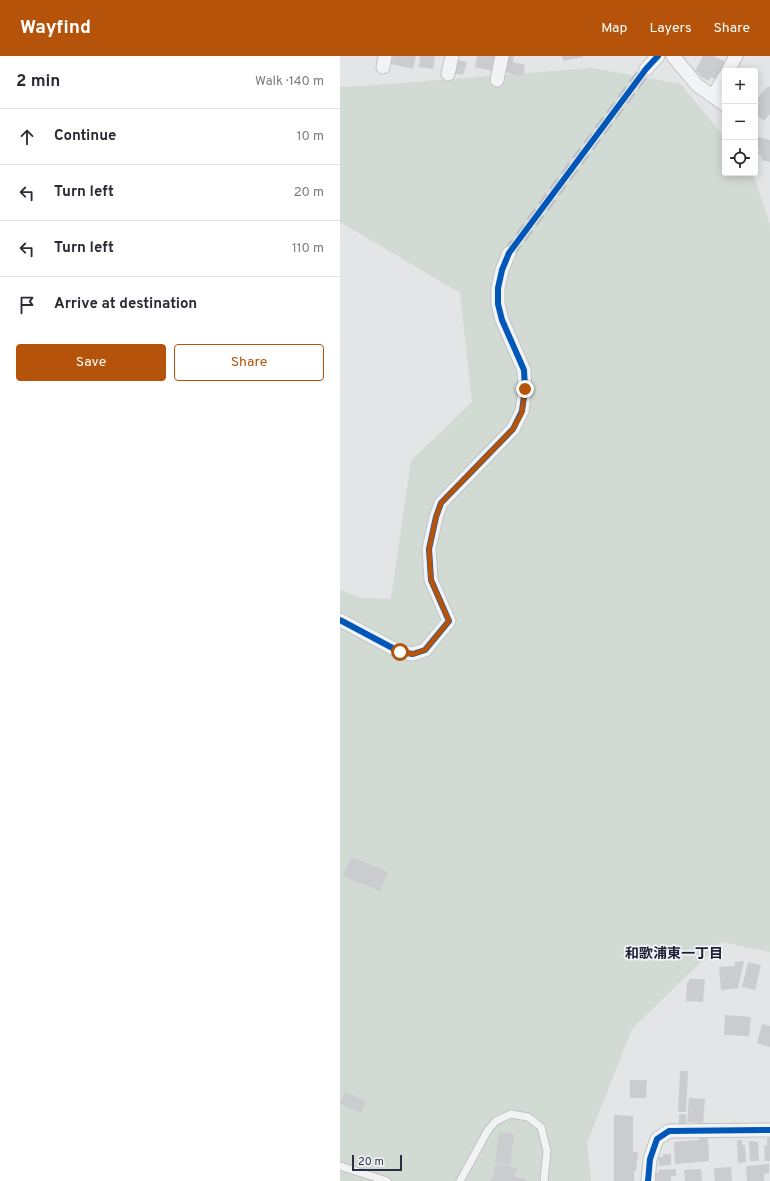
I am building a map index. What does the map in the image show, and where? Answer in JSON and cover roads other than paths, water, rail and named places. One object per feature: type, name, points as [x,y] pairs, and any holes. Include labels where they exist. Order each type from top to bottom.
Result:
[{"type":"street","points":[[448,74],[452,56]]},
{"type":"street","points":[[497,80],[502,56]]},
{"type":"street","points":[[646,68],[658,56]]},
{"type":"street","points":[[673,56],[697,85],[724,104]]},
{"type":"street","points":[[730,68],[736,56]]},
{"type":"street","points":[[713,96],[722,81]]},
{"type":"street","points":[[340,620],[400,652],[413,654],[425,650],[449,621],[431,580],[429,549],[436,517],[441,503],[513,429],[522,412],[525,389],[524,370],[502,320],[498,304],[498,288],[502,270],[509,253]]},
{"type":"street","points":[[648,1181],[650,1159],[658,1139],[668,1131],[770,1130]]},
{"type":"lane","points":[[460,1181],[488,1130],[496,1121],[511,1114],[528,1117],[541,1127],[547,1151],[544,1181]]},
{"type":"lane","points":[[340,1166],[387,1181]]},
{"type":"tunnel","points":[[509,253],[646,69]]},
{"type":"district","name":"和歌浦東一丁目","points":[[674,953]]}]
